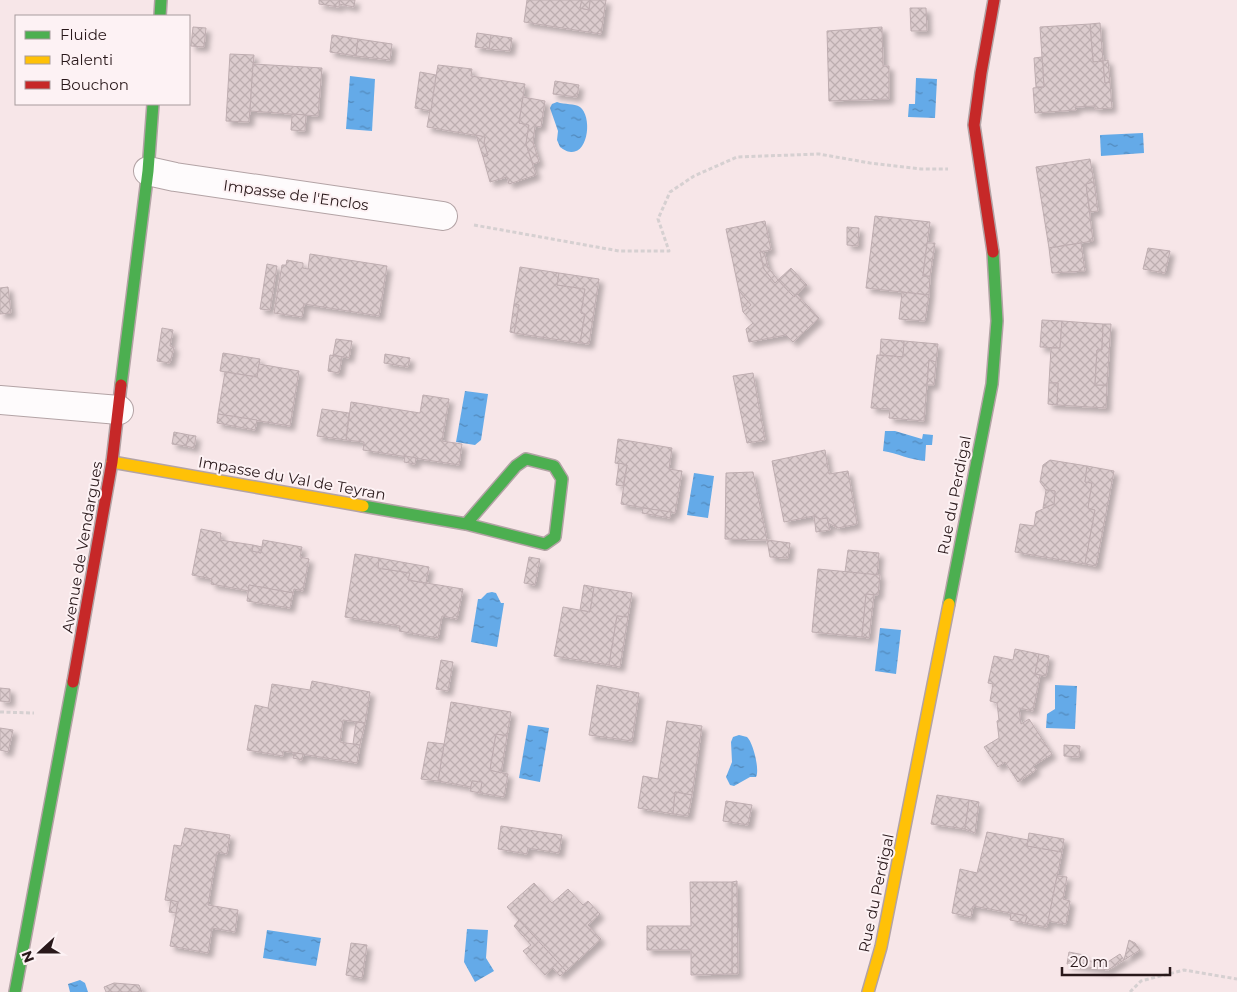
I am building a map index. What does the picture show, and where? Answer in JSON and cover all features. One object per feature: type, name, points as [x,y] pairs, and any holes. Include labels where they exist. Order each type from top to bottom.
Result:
[{"type":"street","points":[[160,15],[161,0]]},
{"type":"street","name":"Rue du Perdigal","points":[[868,992],[881,948],[992,384],[996,321],[992,240],[974,125],[994,0]]},
{"type":"street","name":"Avenue de Vendargues","points":[[15,992],[112,462],[148,171],[153,105]]},
{"type":"street","name":"Impasse de l'Enclos","points":[[148,171],[175,177],[443,216]]},
{"type":"street","points":[[0,400],[119,410]]},
{"type":"street","name":"Impasse du Val de Teyran","points":[[112,462],[466,524],[545,544],[556,537],[562,479],[554,466],[526,459],[516,466],[466,524]]},
{"type":"path","points":[[443,216],[481,227],[619,251],[669,251],[658,220],[670,192],[694,176],[737,158],[820,154],[921,170],[982,168]]},
{"type":"path","points":[[0,712],[34,713]]},
{"type":"path","points":[[1130,992],[1141,981],[1184,970],[1237,979]]},
{"type":"water","points":[[350,76],[375,79],[372,131],[346,129]]},
{"type":"water","points":[[916,78],[937,79],[935,118],[908,117],[909,104],[915,104]]},
{"type":"water","points":[[557,102],[578,106],[584,112],[587,133],[582,147],[577,151],[565,150],[560,147],[557,140],[558,131],[550,108],[552,104]]},
{"type":"water","points":[[1143,133],[1144,153],[1101,156],[1100,135]]},
{"type":"water","points":[[465,391],[488,394],[481,440],[475,445],[456,442]]},
{"type":"water","points":[[885,431],[895,431],[922,439],[923,434],[933,435],[932,445],[926,445],[925,461],[883,451]]},
{"type":"water","points":[[694,473],[714,476],[708,518],[687,515]]},
{"type":"water","points":[[492,592],[496,593],[501,603],[504,603],[497,647],[471,642],[478,599]]},
{"type":"water","points":[[880,628],[901,630],[896,674],[875,671]]},
{"type":"water","points":[[1055,685],[1077,686],[1075,729],[1046,728],[1047,714],[1055,709]]},
{"type":"water","points":[[528,725],[549,728],[540,782],[519,778]]},
{"type":"water","points":[[739,735],[747,737],[752,744],[757,773],[756,777],[750,777],[734,786],[730,785],[726,777],[732,762],[731,742],[733,737]]},
{"type":"water","points":[[467,929],[488,930],[486,958],[494,971],[475,982],[464,962]]},
{"type":"water","points":[[267,930],[321,938],[316,966],[263,958]]},
{"type":"water","points":[[80,980],[85,983],[88,992],[70,992],[68,984]]},
{"type":"building","points":[[319,0],[340,0],[339,7],[319,4]]},
{"type":"building","points":[[340,0],[355,0],[354,7],[339,4]]},
{"type":"building","points":[[527,0],[582,0],[580,8],[589,10],[590,0],[606,0],[601,34],[524,22]]},
{"type":"building","points":[[582,0],[590,0],[589,10],[580,8]]},
{"type":"building","points":[[910,8],[926,8],[927,31],[911,31]]},
{"type":"building","points":[[1100,23],[1103,61],[1093,62],[1090,24]]},
{"type":"building","points":[[1090,24],[1093,62],[1103,61],[1105,83],[1110,82],[1112,108],[1095,109],[1095,106],[1075,107],[1076,110],[1035,113],[1033,88],[1044,87],[1040,27]]},
{"type":"building","points":[[193,27],[206,28],[204,47],[191,46]]},
{"type":"building","points":[[882,27],[883,66],[889,66],[889,99],[829,101],[827,31]]},
{"type":"building","points":[[477,33],[491,35],[489,49],[475,47]]},
{"type":"building","points":[[332,35],[358,39],[356,56],[330,52]]},
{"type":"building","points":[[491,35],[512,38],[510,51],[489,49]]},
{"type":"building","points":[[358,39],[392,44],[390,60],[356,56]]},
{"type":"building","points":[[230,54],[254,55],[249,122],[226,121]]},
{"type":"building","points":[[1042,57],[1044,87],[1036,87],[1034,58]]},
{"type":"building","points":[[1108,60],[1110,82],[1105,83],[1103,61]]},
{"type":"building","points":[[253,64],[322,68],[318,116],[250,111]]},
{"type":"building","points":[[438,65],[472,69],[471,76],[525,84],[519,123],[529,125],[526,144],[536,175],[509,184],[507,177],[490,182],[483,157],[488,155],[484,143],[485,137],[427,127]]},
{"type":"building","points":[[420,72],[436,75],[431,111],[415,108]]},
{"type":"building","points":[[555,81],[579,85],[577,97],[553,94]]},
{"type":"building","points":[[523,97],[545,101],[541,127],[535,126],[533,142],[539,162],[533,164],[526,144],[529,125],[519,123]]},
{"type":"building","points":[[292,114],[306,115],[305,131],[291,130]]},
{"type":"building","points":[[476,135],[485,137],[484,143],[488,155],[483,157]]},
{"type":"building","points":[[1090,159],[1094,182],[1086,184],[1093,241],[1049,248],[1036,167]]},
{"type":"building","points":[[1094,182],[1098,211],[1090,212],[1086,184]]},
{"type":"building","points":[[875,216],[930,222],[923,276],[930,276],[929,295],[866,288]]},
{"type":"building","points":[[765,221],[771,250],[760,252],[764,269],[775,283],[778,280],[794,297],[797,294],[819,318],[793,342],[786,335],[749,342],[746,329],[753,323],[743,312],[751,305],[739,291],[726,229]]},
{"type":"building","points":[[847,227],[859,228],[858,246],[847,245]]},
{"type":"building","points":[[927,243],[935,243],[930,276],[923,276]]},
{"type":"building","points":[[1081,243],[1085,271],[1052,273],[1049,248]]},
{"type":"building","points":[[1148,248],[1170,251],[1165,273],[1143,269]]},
{"type":"building","points":[[764,251],[768,267],[778,280],[775,283],[764,269],[760,252]]},
{"type":"building","points":[[310,254],[387,266],[379,316],[304,304],[302,317],[274,313],[282,265],[286,265],[287,260],[303,263],[303,268],[308,269]]},
{"type":"building","points":[[267,264],[277,266],[270,310],[260,309]]},
{"type":"building","points":[[520,267],[559,273],[557,285],[585,289],[581,313],[585,314],[580,343],[514,333],[519,305],[514,304]]},
{"type":"building","points":[[791,268],[807,285],[794,297],[778,280]]},
{"type":"building","points":[[559,273],[599,279],[589,344],[580,343],[585,314],[581,313],[585,289],[557,285]]},
{"type":"building","points":[[8,287],[11,313],[0,314],[0,288]]},
{"type":"building","points":[[739,291],[751,305],[743,312]]},
{"type":"building","points":[[902,292],[929,295],[925,321],[899,319]]},
{"type":"building","points":[[514,304],[519,305],[514,333],[510,332]]},
{"type":"building","points":[[1042,320],[1062,321],[1060,348],[1040,347]]},
{"type":"building","points":[[1062,321],[1103,324],[1102,350],[1097,350],[1095,385],[1107,385],[1106,408],[1057,405],[1058,383],[1049,383],[1051,348],[1060,348]]},
{"type":"building","points":[[1103,324],[1111,324],[1107,385],[1095,385],[1097,350],[1102,350]]},
{"type":"building","points":[[162,328],[173,330],[170,346],[174,347],[170,363],[157,361]]},
{"type":"building","points":[[336,339],[352,341],[349,358],[333,355]]},
{"type":"building","points":[[881,339],[904,341],[903,357],[880,355]]},
{"type":"building","points":[[904,341],[938,344],[936,362],[929,360],[924,421],[889,418],[890,409],[871,408],[877,355],[903,357]]},
{"type":"building","points":[[223,353],[260,359],[257,377],[220,371]]},
{"type":"building","points":[[385,354],[410,358],[408,367],[384,363]]},
{"type":"building","points":[[330,355],[342,357],[339,373],[328,371]]},
{"type":"building","points":[[929,360],[936,362],[934,385],[927,385]]},
{"type":"building","points":[[259,364],[299,371],[290,426],[218,414],[225,372],[257,377]]},
{"type":"building","points":[[753,373],[765,440],[747,443],[733,376]]},
{"type":"building","points":[[1049,383],[1058,383],[1057,405],[1048,404]]},
{"type":"building","points":[[423,395],[449,399],[442,441],[462,444],[459,465],[363,450],[364,442],[346,440],[351,402],[420,413]]},
{"type":"building","points":[[322,409],[349,413],[346,440],[317,436]]},
{"type":"building","points":[[218,414],[257,420],[255,430],[217,423]]},
{"type":"building","points":[[174,432],[189,435],[186,446],[172,444]]},
{"type":"building","points":[[189,435],[196,436],[194,448],[186,446]]},
{"type":"building","points":[[618,439],[672,448],[669,469],[682,471],[675,513],[621,504],[627,465],[615,463]]},
{"type":"building","points":[[825,450],[829,474],[848,471],[857,524],[838,528],[828,523],[827,518],[820,519],[814,516],[784,522],[772,461]]},
{"type":"building","points":[[405,456],[416,458],[415,464],[404,462]]},
{"type":"building","points":[[1050,460],[1087,466],[1085,482],[1092,483],[1088,508],[1095,510],[1085,564],[1015,552],[1020,524],[1034,526],[1036,512],[1054,504],[1055,491],[1046,490],[1040,482],[1043,465]]},
{"type":"building","points":[[619,463],[627,465],[623,486],[616,485]]},
{"type":"building","points":[[1087,466],[1114,471],[1096,566],[1085,564],[1095,510],[1088,508],[1092,483],[1085,482]]},
{"type":"building","points":[[753,472],[767,540],[725,539],[726,473]]},
{"type":"building","points":[[1046,490],[1055,491],[1054,504],[1043,508]]},
{"type":"building","points":[[643,508],[671,512],[670,518],[642,513]]},
{"type":"building","points":[[814,516],[820,519],[827,518],[830,530],[816,532]]},
{"type":"building","points":[[201,529],[221,533],[220,540],[253,545],[252,551],[261,553],[263,540],[302,547],[300,557],[309,559],[303,591],[294,589],[293,593],[249,585],[249,591],[211,584],[212,579],[192,575]]},
{"type":"building","points":[[767,540],[790,543],[788,558],[770,557]]},
{"type":"building","points":[[253,545],[262,547],[261,553],[252,551]]},
{"type":"building","points":[[848,550],[879,553],[877,575],[845,572]]},
{"type":"building","points":[[355,554],[379,558],[378,568],[410,573],[408,580],[463,589],[457,619],[442,616],[438,638],[399,631],[400,626],[345,617]]},
{"type":"building","points":[[529,557],[540,559],[535,585],[524,583]]},
{"type":"building","points":[[379,558],[429,567],[426,583],[408,580],[410,573],[378,568]]},
{"type":"building","points":[[818,569],[880,575],[878,595],[866,594],[862,637],[812,632]]},
{"type":"building","points":[[249,585],[293,593],[290,608],[247,601]]},
{"type":"building","points":[[584,585],[594,587],[590,612],[580,610]]},
{"type":"building","points":[[594,587],[632,593],[628,617],[617,616],[609,665],[554,656],[563,607],[590,612]]},
{"type":"building","points":[[866,594],[874,595],[869,638],[862,637]]},
{"type":"building","points":[[617,616],[628,617],[620,667],[609,665]]},
{"type":"building","points":[[1015,649],[1039,654],[1035,674],[1040,675],[1033,711],[1019,708],[1021,724],[1029,719],[1052,754],[1033,766],[1036,770],[1018,782],[1005,762],[998,767],[984,747],[999,738],[997,703],[990,701],[993,684],[988,683],[994,656],[1013,660]]},
{"type":"building","points":[[1039,654],[1049,656],[1046,676],[1035,674]]},
{"type":"building","points":[[441,660],[453,662],[448,691],[436,689]]},
{"type":"building","points":[[312,681],[370,692],[365,723],[343,720],[340,742],[360,745],[357,763],[283,751],[283,756],[247,750],[255,705],[268,708],[272,684],[310,690]]},
{"type":"building","points":[[597,685],[639,693],[632,741],[589,735]]},
{"type":"building","points":[[0,688],[10,689],[10,702],[0,701]]},
{"type":"building","points":[[451,702],[511,712],[507,736],[496,734],[490,770],[508,774],[504,797],[480,793],[482,782],[472,781],[471,787],[438,781]]},
{"type":"building","points":[[667,721],[702,726],[692,795],[675,792],[673,814],[638,808],[643,776],[658,779]]},
{"type":"building","points":[[356,722],[365,723],[360,745],[353,744]]},
{"type":"building","points":[[0,728],[13,730],[8,752],[0,750]]},
{"type":"building","points":[[496,734],[507,736],[501,773],[490,770]]},
{"type":"building","points":[[428,742],[444,744],[438,781],[421,779]]},
{"type":"building","points":[[1064,745],[1080,746],[1079,757],[1064,756]]},
{"type":"building","points":[[294,753],[303,754],[302,760],[293,758]]},
{"type":"building","points":[[472,781],[482,782],[480,793],[470,791]]},
{"type":"building","points":[[675,792],[692,795],[688,816],[673,814]]},
{"type":"building","points":[[937,795],[969,800],[965,829],[931,824]]},
{"type":"building","points":[[969,800],[979,802],[975,833],[965,829]]},
{"type":"building","points":[[726,801],[752,805],[748,825],[723,821]]},
{"type":"building","points":[[501,826],[562,835],[559,853],[528,848],[527,854],[498,849]]},
{"type":"building","points":[[185,828],[230,835],[227,854],[217,852],[208,905],[238,910],[235,932],[212,928],[208,953],[170,946],[178,902],[165,900],[174,845],[181,846]]},
{"type":"building","points":[[987,832],[1028,840],[1027,846],[1062,852],[1047,927],[1025,923],[1027,916],[973,906],[971,917],[952,913],[960,869],[977,873]]},
{"type":"building","points":[[1029,833],[1064,839],[1062,852],[1027,846]]},
{"type":"building","points":[[1057,876],[1067,877],[1063,899],[1070,901],[1066,924],[1048,921]]},
{"type":"building","points":[[737,881],[738,974],[732,974],[732,882]]},
{"type":"building","points":[[690,882],[732,882],[732,974],[691,975],[691,950],[647,950],[647,926],[691,926]]},
{"type":"building","points":[[534,883],[552,903],[568,889],[583,905],[588,901],[600,914],[588,925],[601,939],[566,971],[507,907]]},
{"type":"building","points":[[171,900],[178,902],[176,913],[169,912]]},
{"type":"building","points":[[1011,913],[1027,916],[1025,923],[1010,920]]},
{"type":"building","points":[[519,920],[566,971],[560,976],[553,968],[545,975],[523,951],[531,945],[514,926]]},
{"type":"building","points":[[1129,940],[1135,943],[1140,950],[1124,960]]},
{"type":"building","points":[[351,943],[367,945],[362,978],[346,975]]},
{"type":"building","points":[[1069,952],[1084,955],[1083,960],[1106,963],[1120,954],[1124,960],[1108,970],[1067,964]]},
{"type":"building","points":[[114,983],[139,985],[142,992],[106,992],[104,987]]},
{"type":"traffic: fast","points":[[160,15],[161,0]]},
{"type":"traffic: fast","points":[[121,385],[148,171],[153,105]]},
{"type":"traffic: fast","points":[[949,604],[992,384],[997,321],[993,252]]},
{"type":"traffic: fast","points":[[363,506],[466,524],[545,544],[555,537],[562,479],[554,466],[526,459],[516,466],[466,524]]},
{"type":"traffic: fast","points":[[15,992],[73,682]]},
{"type":"traffic: slow","points":[[112,462],[363,506]]},
{"type":"traffic: slow","points":[[868,992],[881,947],[949,604]]},
{"type":"traffic: jam","points":[[993,252],[974,125],[994,0]]},
{"type":"traffic: jam","points":[[73,682],[112,462],[121,385]]}]
